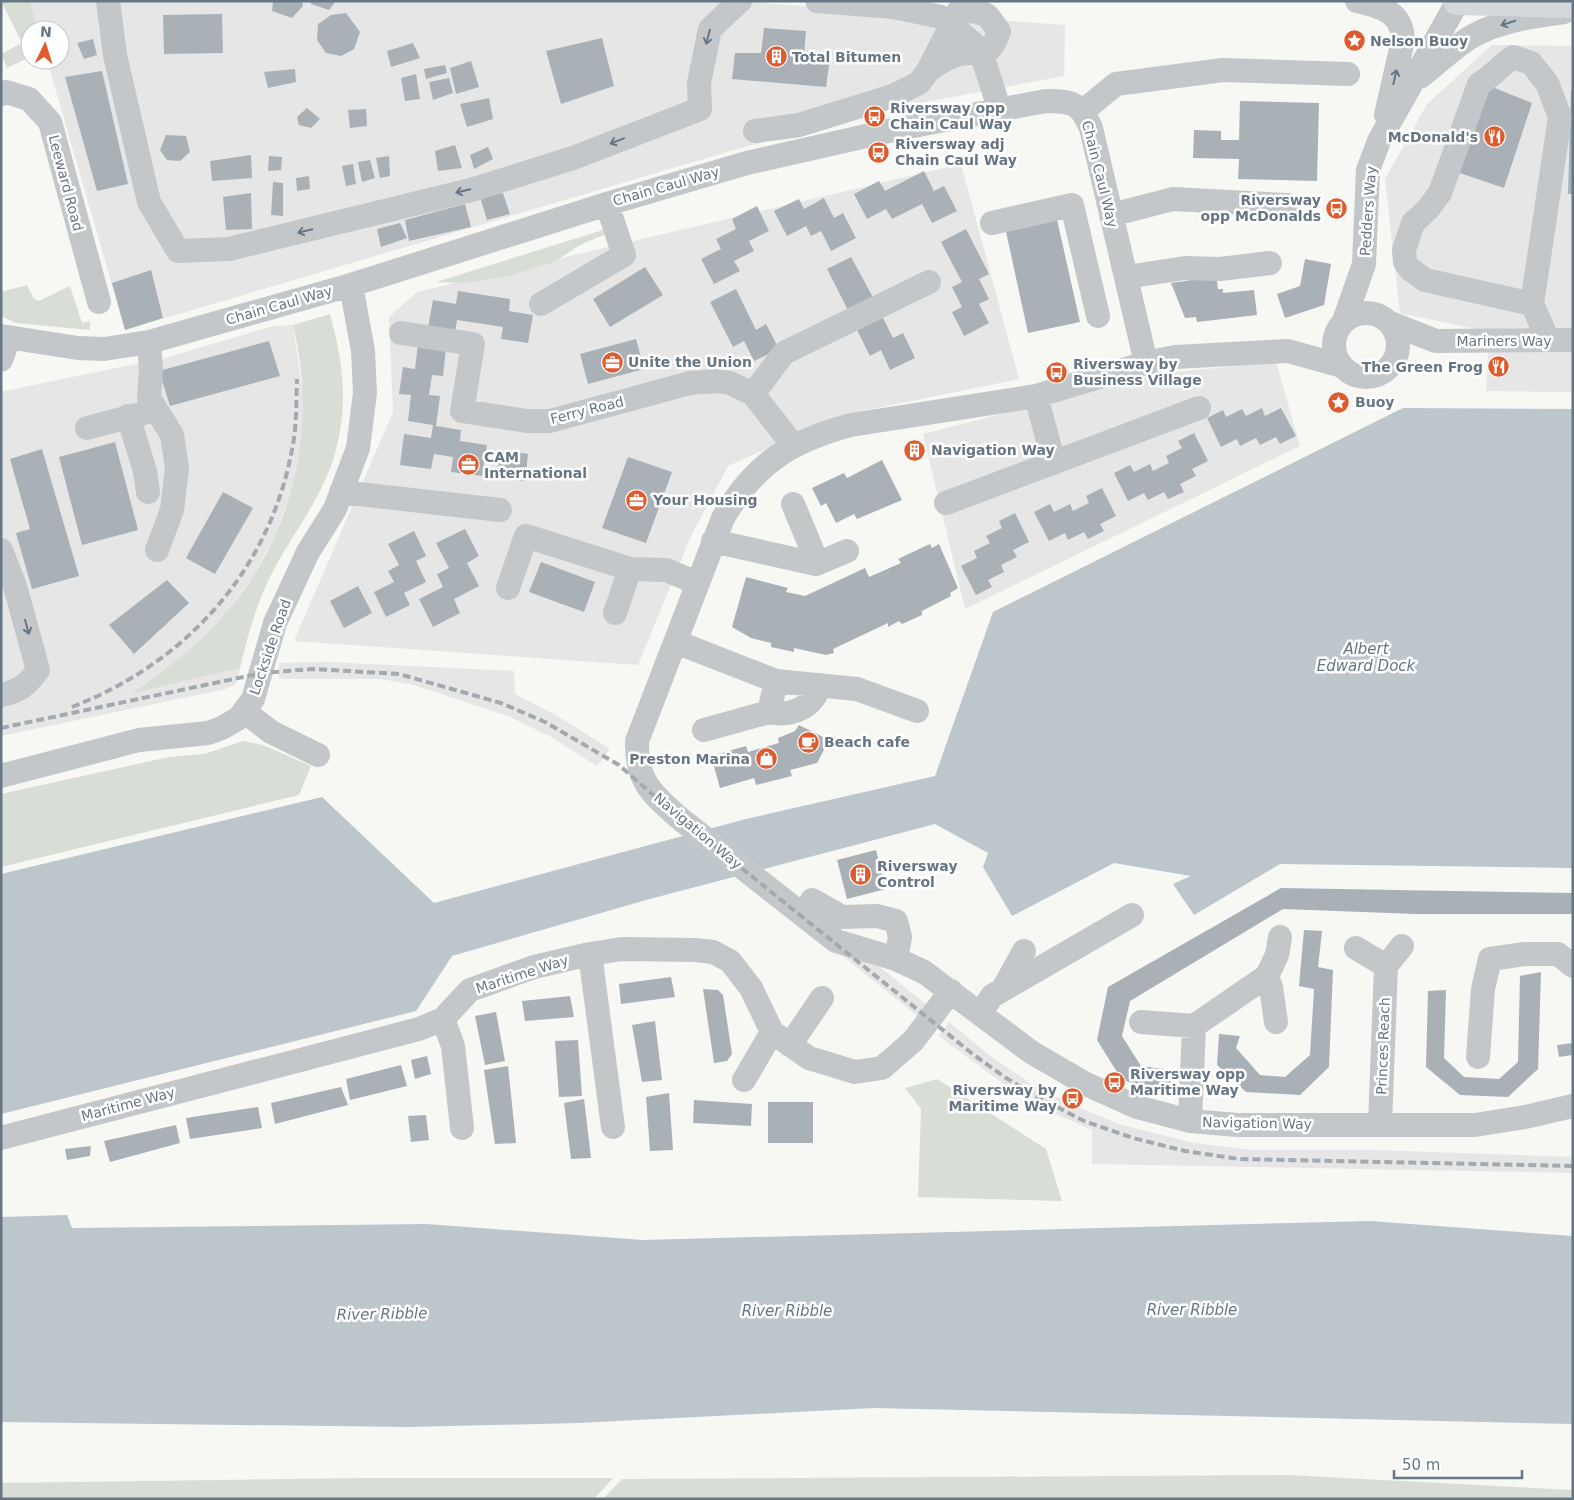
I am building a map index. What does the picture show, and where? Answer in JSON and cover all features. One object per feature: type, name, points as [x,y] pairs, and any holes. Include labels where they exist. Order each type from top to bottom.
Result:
[{"type":"highway","points":[[1458,1],[1573,4]]},
{"type":"street","points":[[108,1],[115,55],[149,202],[178,251],[229,249],[471,190],[573,158],[700,109],[699,83],[710,30],[740,1]]},
{"type":"street","points":[[817,1],[894,7],[941,17],[980,50],[999,108]]},
{"type":"street","points":[[1357,1],[1384,8],[1398,20],[1403,29],[1403,40],[1379,142]]},
{"type":"street","name":"Pedders Way","points":[[1340,325],[1364,264],[1368,170],[1379,142],[1458,1]]},
{"type":"street","points":[[1414,82],[1472,37],[1487,30],[1537,15],[1573,10]]},
{"type":"street","points":[[754,132],[800,125],[894,96],[919,83],[928,71],[950,25]]},
{"type":"street","points":[[928,71],[937,64],[958,54],[981,53]]},
{"type":"street","points":[[1532,304],[1426,280],[1410,269],[1405,262],[1404,250],[1413,223],[1428,209],[1440,193],[1479,84],[1494,76],[1500,66],[1513,57],[1531,63],[1547,83],[1560,117],[1532,304],[1548,340]]},
{"type":"street","points":[[1083,110],[1116,84],[1223,70],[1348,74]]},
{"type":"street","name":"Leeward Road","points":[[1,94],[6,92],[29,99],[50,122],[99,302]]},
{"type":"street","name":"Chain Caul Way","points":[[4,345],[104,349],[149,342],[351,284],[607,204],[747,163],[999,108],[1067,101],[1083,110],[1091,128],[1146,362]]},
{"type":"street","points":[[1111,215],[1174,199],[1286,205]]},
{"type":"street","points":[[541,304],[624,255],[607,204]]},
{"type":"street","points":[[992,223],[1072,205],[1098,316]]},
{"type":"street","points":[[1082,247],[1117,239]]},
{"type":"street","points":[[1126,277],[1185,268],[1220,269],[1270,263]]},
{"type":"street","name":"Pedders Way","points":[[1364,264],[1373,293],[1387,320]]},
{"type":"street","points":[[753,394],[777,359],[784,353],[930,282]]},
{"type":"street","name":"Lockside Road","points":[[1,776],[139,740],[208,733],[222,728],[239,718],[253,699],[276,623],[290,589],[308,552],[335,509],[358,448],[365,394],[363,351],[351,284]]},
{"type":"street","points":[[1363,312],[1374,313],[1387,320],[1396,332],[1398,343],[1397,354],[1392,364],[1385,371],[1367,377],[1358,376],[1342,366],[1334,348],[1340,325],[1363,312]]},
{"type":"street","name":"Mariners Way","points":[[1387,320],[1436,341],[1573,340]]},
{"type":"street","name":"Navigation Way","points":[[1288,351],[1340,325]]},
{"type":"street","name":"Ferry Road","points":[[401,333],[473,344],[462,411],[527,421],[550,420],[705,380],[730,383],[753,394],[793,445]]},
{"type":"street","name":"Mariners Way","points":[[1392,364],[1436,341]]},
{"type":"street","points":[[149,342],[151,371],[149,398],[155,411],[172,436],[177,468],[172,510],[157,550]]},
{"type":"street","name":"Navigation Way","points":[[1342,366],[1288,351],[1203,355],[1146,362],[1036,396],[851,425],[821,433],[793,445],[768,464],[736,497],[714,541],[637,741],[637,758],[646,786],[678,817],[802,904],[836,941],[896,959],[924,972],[1031,1052],[1086,1084],[1137,1107],[1190,1121],[1238,1125],[1475,1125],[1525,1117],[1573,1106]]},
{"type":"street","points":[[1036,396],[1054,463]]},
{"type":"street","points":[[946,504],[1199,408]]},
{"type":"street","points":[[86,428],[128,416],[155,411]]},
{"type":"street","points":[[128,416],[145,471],[148,492]]},
{"type":"street","points":[[341,492],[500,510]]},
{"type":"street","points":[[793,504],[815,557],[816,564]]},
{"type":"street","points":[[508,588],[526,536],[630,570],[666,570],[697,583]]},
{"type":"street","points":[[714,541],[816,564],[847,551]]},
{"type":"street","points":[[1,550],[7,582],[38,670],[19,691],[1,694]]},
{"type":"street","points":[[615,613],[630,570]]},
{"type":"street","points":[[676,642],[776,681],[857,689],[917,710]]},
{"type":"street","points":[[769,712],[776,681]]},
{"type":"street","points":[[704,730],[769,712],[778,714],[799,711],[817,696],[820,685]]},
{"type":"street","points":[[244,711],[271,732],[318,755]]},
{"type":"street","points":[[802,904],[842,917],[877,916],[896,921],[900,937],[896,959]]},
{"type":"street","points":[[981,1013],[992,996],[1002,989],[1132,915]]},
{"type":"street","points":[[1142,1022],[1194,1026],[1267,976],[1277,955],[1280,937]]},
{"type":"street","points":[[1356,948],[1386,966],[1402,946]]},
{"type":"street","name":"Maritime Way","points":[[1,1138],[419,1029],[443,1019],[470,990],[534,967],[590,954],[622,949],[659,948],[713,952],[730,961],[752,988],[781,1038]]},
{"type":"street","points":[[1002,989],[1024,950]]},
{"type":"street","points":[[590,954],[613,1127]]},
{"type":"street","points":[[1478,1056],[1483,990],[1490,959],[1525,954],[1558,954],[1573,966]]},
{"type":"street","name":"Princes Reach","points":[[1380,1125],[1386,966]]},
{"type":"street","points":[[1267,976],[1271,987],[1276,1022]]},
{"type":"street","points":[[781,1038],[809,1058],[855,1072],[882,1068],[913,1040],[951,991]]},
{"type":"street","points":[[744,1080],[781,1038],[822,998]]},
{"type":"street","points":[[443,1019],[453,1046],[462,1128]]},
{"type":"street","points":[[1190,1121],[1194,1026]]},
{"type":"shaded area","points":[[1,1],[30,1],[35,20],[20,20],[20,39]]},
{"type":"shaded area","name":"Total Bitumen","points":[[30,1],[734,1],[1065,25],[1064,76],[888,109],[734,150],[125,330],[50,70],[70,70],[70,20],[35,20]]},
{"type":"shaded area","points":[[20,44],[20,62],[7,68],[1,54]]},
{"type":"shaded area","points":[[1492,45],[1573,46],[1573,392],[1486,391],[1489,332],[1400,313],[1385,179],[1427,104]]},
{"type":"shaded area","points":[[961,164],[1019,379],[838,416],[728,466],[691,536],[638,665],[294,641],[393,412],[389,317],[417,292]]},
{"type":"shaded area","points":[[603,230],[606,234],[580,245],[554,262],[508,276],[465,283],[436,282]]},
{"type":"shaded area","points":[[27,285],[34,299],[39,301],[70,286],[82,323],[90,321],[90,330],[16,323],[1,316],[1,292]]},
{"type":"shaded area","points":[[330,314],[343,383],[342,417],[335,453],[324,483],[263,591],[250,629],[240,668],[132,693],[181,656],[215,625],[249,583],[268,550],[283,514],[294,478],[301,440],[303,402],[300,363],[293,325]]},
{"type":"shaded area","points":[[293,325],[303,394],[302,437],[293,485],[276,533],[254,575],[226,614],[182,656],[133,692],[240,668],[236,684],[226,689],[1,736],[1,394],[4,391],[161,359],[274,326]]},
{"type":"shaded area","points":[[1276,362],[1300,446],[965,609],[923,434],[1156,374]]},
{"type":"shaded area","points":[[327,662],[514,671],[515,694],[554,714],[610,749],[597,766],[551,737],[508,716],[414,685],[381,679],[279,679],[279,663]]},
{"type":"shaded area","points":[[243,741],[263,745],[311,766],[299,795],[1,867],[1,794],[169,757],[204,754]]},
{"type":"shaded area","points":[[834,949],[870,959],[928,1006],[919,1017]]},
{"type":"shaded area","points":[[949,1022],[989,1055],[1034,1086],[1119,1124],[1194,1143],[1253,1150],[1373,1150],[1573,1157],[1573,1173],[1092,1164],[1092,1130],[1047,1110],[1011,1089],[939,1036]]},
{"type":"shaded area","points":[[937,1079],[1046,1149],[1062,1201],[918,1197],[921,1109],[905,1088]]},
{"type":"shaded area","points":[[1287,1475],[1573,1490],[1573,1499],[603,1499],[622,1479]]},
{"type":"shaded area","points":[[361,1478],[613,1478],[594,1499],[1,1499],[1,1483]]},
{"type":"water","name":"Albert Edward Dock","points":[[1403,408],[1573,409],[1573,868],[1280,864],[1194,915],[1173,884],[1191,876],[1114,863],[1012,916],[983,867],[988,853],[935,824],[646,900],[452,956],[416,1011],[1,1114],[1,874],[322,797],[434,903],[746,819],[935,776],[993,612]]},
{"type":"water","name":"River Ribble","points":[[67,1215],[72,1228],[426,1224],[643,1240],[1370,1221],[1573,1236],[1573,1424],[874,1408],[578,1423],[409,1427],[1,1422],[1,1217]]},
{"type":"building","points":[[273,1],[302,1],[303,6],[292,18],[272,11]]},
{"type":"building","points":[[311,1],[336,1],[329,10],[311,4]]},
{"type":"building","points":[[346,13],[360,32],[354,49],[341,56],[326,53],[317,40],[318,24],[331,15]]},
{"type":"building","points":[[222,14],[223,53],[164,54],[163,15]]},
{"type":"building","name":"Total Bitumen","points":[[764,28],[806,31],[804,56],[830,58],[826,87],[732,79],[735,53],[761,53]]},
{"type":"building","points":[[602,38],[614,86],[561,104],[546,51]]},
{"type":"building","points":[[93,39],[97,55],[84,59],[77,43]]},
{"type":"building","points":[[413,43],[420,58],[391,67],[387,51]]},
{"type":"building","points":[[471,61],[479,87],[456,94],[450,68]]},
{"type":"building","points":[[445,65],[447,73],[426,79],[424,69]]},
{"type":"building","points":[[295,69],[296,82],[268,88],[264,72]]},
{"type":"building","points":[[102,71],[128,184],[97,191],[65,77]]},
{"type":"building","points":[[416,74],[420,99],[405,101],[401,78]]},
{"type":"building","points":[[449,78],[453,93],[433,100],[429,82]]},
{"type":"building","name":"McDonald's","points":[[1487,85],[1532,103],[1504,188],[1454,171]]},
{"type":"building","points":[[1571,91],[1573,91],[1573,194],[1568,194]]},
{"type":"building","points":[[489,98],[493,119],[467,127],[460,104]]},
{"type":"building","points":[[1240,101],[1319,103],[1317,181],[1238,179],[1239,159],[1193,158],[1194,130],[1221,131],[1221,140],[1239,140]]},
{"type":"building","points":[[307,108],[320,119],[311,128],[299,125],[297,117]]},
{"type":"building","points":[[366,109],[367,126],[350,128],[348,110]]},
{"type":"building","points":[[166,135],[186,136],[190,152],[180,161],[167,160],[160,150]]},
{"type":"building","points":[[455,145],[462,168],[438,171],[435,151]]},
{"type":"building","points":[[488,147],[493,159],[474,169],[470,155]]},
{"type":"building","points":[[251,155],[252,178],[212,181],[210,161]]},
{"type":"building","points":[[269,156],[282,157],[281,170],[268,171]]},
{"type":"building","points":[[389,156],[390,176],[380,178],[376,158]]},
{"type":"building","points":[[370,160],[375,178],[362,182],[358,162]]},
{"type":"building","points":[[353,164],[356,184],[346,186],[342,166]]},
{"type":"building","points":[[924,171],[934,191],[944,186],[957,211],[932,223],[922,204],[892,219],[886,209],[867,219],[854,194],[879,181],[885,191]]},
{"type":"building","points":[[309,176],[310,189],[297,191],[296,178]]},
{"type":"building","points":[[273,182],[283,183],[283,216],[271,215]]},
{"type":"building","points":[[251,193],[252,229],[226,230],[223,197]]},
{"type":"building","points":[[503,193],[510,214],[487,220],[480,197]]},
{"type":"building","points":[[824,198],[834,218],[843,213],[856,238],[831,251],[821,231],[811,236],[806,226],[787,236],[774,211],[799,199],[804,209]]},
{"type":"building","points":[[465,204],[471,227],[409,241],[405,220]]},
{"type":"building","points":[[757,206],[769,231],[749,241],[754,251],[734,261],[740,271],[714,284],[701,259],[721,249],[716,239],[736,229],[732,219]]},
{"type":"building","points":[[1056,215],[1080,322],[1028,333],[1005,227]]},
{"type":"building","points":[[400,223],[407,238],[381,247],[377,229]]},
{"type":"building","points":[[966,229],[989,274],[979,279],[989,299],[979,304],[989,323],[964,336],[952,312],[962,307],[952,287],[962,282],[941,242]]},
{"type":"building","points":[[851,257],[875,301],[850,314],[827,269]]},
{"type":"building","points":[[1305,259],[1331,264],[1324,305],[1285,318],[1277,294],[1300,286]]},
{"type":"building","points":[[645,267],[663,295],[610,327],[593,299]]},
{"type":"building","points":[[151,270],[163,318],[125,330],[112,283]]},
{"type":"building","points":[[1216,274],[1218,289],[1223,289],[1223,293],[1254,290],[1257,315],[1197,322],[1196,317],[1185,318],[1171,283],[1192,280],[1191,277]]},
{"type":"building","points":[[736,289],[756,330],[766,324],[779,349],[754,361],[744,341],[733,347],[710,302]]},
{"type":"building","points":[[458,291],[510,299],[509,311],[533,315],[528,343],[501,339],[503,327],[457,320],[455,332],[428,328],[433,300],[456,304]]},
{"type":"building","points":[[883,318],[893,338],[903,333],[915,358],[890,370],[881,350],[870,356],[857,330]]},
{"type":"building","name":"Unite the Union","points":[[636,339],[644,369],[588,384],[580,354]]},
{"type":"building","points":[[269,341],[280,376],[170,406],[159,371]]},
{"type":"building","points":[[418,344],[446,348],[443,376],[432,375],[429,395],[440,396],[436,426],[461,430],[460,441],[487,445],[482,476],[451,472],[453,457],[434,454],[431,469],[400,465],[404,434],[431,438],[433,425],[408,421],[411,395],[399,394],[403,367],[415,369]]},
{"type":"building","points":[[1262,408],[1265,416],[1281,408],[1296,436],[1280,444],[1276,437],[1260,445],[1256,438],[1240,446],[1237,439],[1221,447],[1207,418],[1223,410],[1226,417],[1242,409],[1246,416]]},
{"type":"building","points":[[1194,433],[1208,461],[1192,469],[1196,476],[1180,484],[1184,492],[1168,499],[1164,492],[1148,500],[1144,493],[1128,501],[1114,473],[1130,465],[1134,472],[1150,464],[1153,471],[1169,463],[1166,456],[1182,448],[1178,441]]},
{"type":"building","name":"Navigation Way","points":[[921,441],[924,456],[908,459],[906,444]]},
{"type":"building","points":[[115,442],[138,530],[82,545],[59,457]]},
{"type":"building","points":[[42,449],[79,576],[32,589],[16,533],[30,529],[10,459]]},
{"type":"building","points":[[501,450],[528,454],[525,481],[497,478]]},
{"type":"building","name":"Your Housing","points":[[628,457],[672,472],[646,543],[602,528]]},
{"type":"building","points":[[882,460],[902,500],[857,519],[854,514],[836,523],[826,503],[821,506],[812,488],[844,473],[847,478]]},
{"type":"building","points":[[1102,488],[1116,516],[1100,524],[1104,531],[1088,539],[1084,532],[1068,540],[1065,533],[1049,541],[1034,512],[1050,504],[1054,512],[1070,504],[1073,511],[1089,503],[1086,496]]},
{"type":"building","points":[[223,492],[253,508],[215,574],[186,558]]},
{"type":"building","points":[[1015,513],[1029,542],[1013,550],[1017,557],[1001,565],[1004,572],[988,580],[992,587],[976,595],[961,566],[977,558],[974,551],[990,543],[986,536],[1002,528],[999,521]]},
{"type":"building","points":[[465,529],[479,556],[467,563],[479,586],[454,599],[460,613],[433,627],[419,599],[443,587],[437,574],[449,568],[436,543]]},
{"type":"building","points":[[414,531],[426,556],[416,561],[426,582],[404,593],[410,605],[386,617],[374,592],[394,582],[388,571],[399,565],[388,544]]},
{"type":"building","points":[[930,544],[932,548],[939,544],[958,588],[950,593],[951,596],[922,611],[922,615],[902,624],[899,621],[888,627],[888,623],[833,649],[834,653],[826,655],[794,648],[794,652],[771,647],[771,643],[751,638],[732,627],[746,577],[788,588],[786,592],[805,596],[865,568],[869,577],[901,563],[898,559]]},
{"type":"building","points":[[541,562],[595,582],[584,612],[529,592]]},
{"type":"building","points":[[167,580],[189,603],[134,654],[109,625]]},
{"type":"building","points":[[358,586],[372,613],[344,628],[330,601]]},
{"type":"building","name":"Preston Marina","points":[[799,725],[829,740],[817,763],[790,770],[792,776],[756,785],[754,778],[720,788],[711,756],[746,746],[748,752],[779,743],[778,738],[795,731]]},
{"type":"building","name":"Riversway Control","points":[[876,850],[886,889],[847,899],[837,860]]},
{"type":"building","points":[[1281,888],[1573,893],[1573,914],[1415,914],[1283,909],[1130,1001],[1122,1036],[1141,1066],[1171,1070],[1170,1093],[1122,1080],[1097,1040],[1108,987]]},
{"type":"building","points":[[1304,930],[1322,931],[1318,967],[1333,970],[1329,1067],[1300,1095],[1246,1092],[1217,1065],[1219,1034],[1240,1036],[1236,1048],[1260,1075],[1285,1077],[1310,1055],[1314,989],[1299,986]]},
{"type":"building","points":[[1541,972],[1538,1069],[1508,1097],[1460,1095],[1426,1067],[1428,991],[1446,990],[1444,1058],[1464,1077],[1499,1079],[1518,1062],[1520,976]]},
{"type":"building","points":[[671,977],[675,997],[621,1004],[619,984]]},
{"type":"building","points":[[703,989],[718,990],[723,995],[732,1054],[727,1061],[714,1063]]},
{"type":"building","points":[[570,996],[574,1017],[525,1021],[522,1001]]},
{"type":"building","points":[[496,1012],[505,1061],[485,1065],[475,1016]]},
{"type":"building","points":[[655,1021],[662,1080],[642,1082],[632,1025]]},
{"type":"building","points":[[578,1040],[582,1096],[559,1097],[555,1041]]},
{"type":"building","points":[[1573,1043],[1572,1055],[1559,1057],[1557,1045]]},
{"type":"building","points":[[427,1056],[431,1074],[415,1079],[411,1060]]},
{"type":"building","points":[[401,1065],[407,1086],[350,1100],[346,1079]]},
{"type":"building","points":[[508,1066],[516,1143],[495,1144],[484,1070]]},
{"type":"building","points":[[341,1087],[348,1105],[275,1124],[271,1103]]},
{"type":"building","points":[[669,1093],[673,1150],[650,1151],[646,1097]]},
{"type":"building","points":[[584,1099],[591,1158],[571,1159],[564,1103]]},
{"type":"building","points":[[694,1100],[752,1104],[751,1126],[693,1123]]},
{"type":"building","points":[[768,1102],[813,1102],[813,1143],[768,1143]]},
{"type":"building","points":[[258,1107],[262,1128],[190,1139],[186,1118]]},
{"type":"building","points":[[426,1115],[429,1140],[411,1142],[408,1116]]},
{"type":"building","points":[[176,1125],[180,1143],[110,1162],[104,1141]]},
{"type":"building","points":[[91,1146],[90,1156],[67,1160],[65,1149]]},
{"type":"railway","points":[[72,707],[114,688],[153,664],[187,637],[218,605],[244,570],[266,531],[282,489],[293,444],[296,420],[297,379]]},
{"type":"railway","points":[[1,728],[262,673],[312,669],[399,674],[501,703],[545,722],[619,765],[678,817],[974,1055],[1006,1078],[1084,1121],[1133,1138],[1185,1151],[1239,1159],[1573,1166]]},
{"type":"place","name":"Nelson Buoy","points":[[1354,41]]},
{"type":"place","name":"Total Bitumen","points":[[776,57]]},
{"type":"place","name":"Riversway opp Chain Caul Way","points":[[874,116]]},
{"type":"place","name":"McDonald's","points":[[1494,137]]},
{"type":"place","name":"Riversway adj Chain Caul Way","points":[[879,152]]},
{"type":"place","name":"Riversway opp McDonalds","points":[[1337,208]]},
{"type":"place","name":"Unite the Union","points":[[612,362]]},
{"type":"place","name":"The Green Frog","points":[[1499,367]]},
{"type":"place","name":"Riversway by Business Village","points":[[1057,372]]},
{"type":"place","name":"Buoy","points":[[1339,402]]},
{"type":"place","name":"Navigation Way","points":[[915,450]]},
{"type":"place","name":"CAM International","points":[[468,465]]},
{"type":"place","name":"Your Housing","points":[[637,500]]},
{"type":"place","name":"Beach cafe","points":[[808,742]]},
{"type":"place","name":"Preston Marina","points":[[766,759]]},
{"type":"place","name":"Riversway Control","points":[[861,874]]},
{"type":"place","name":"Riversway opp Maritime Way","points":[[1114,1082]]},
{"type":"place","name":"Riversway by Maritime Way","points":[[1073,1098]]}]
